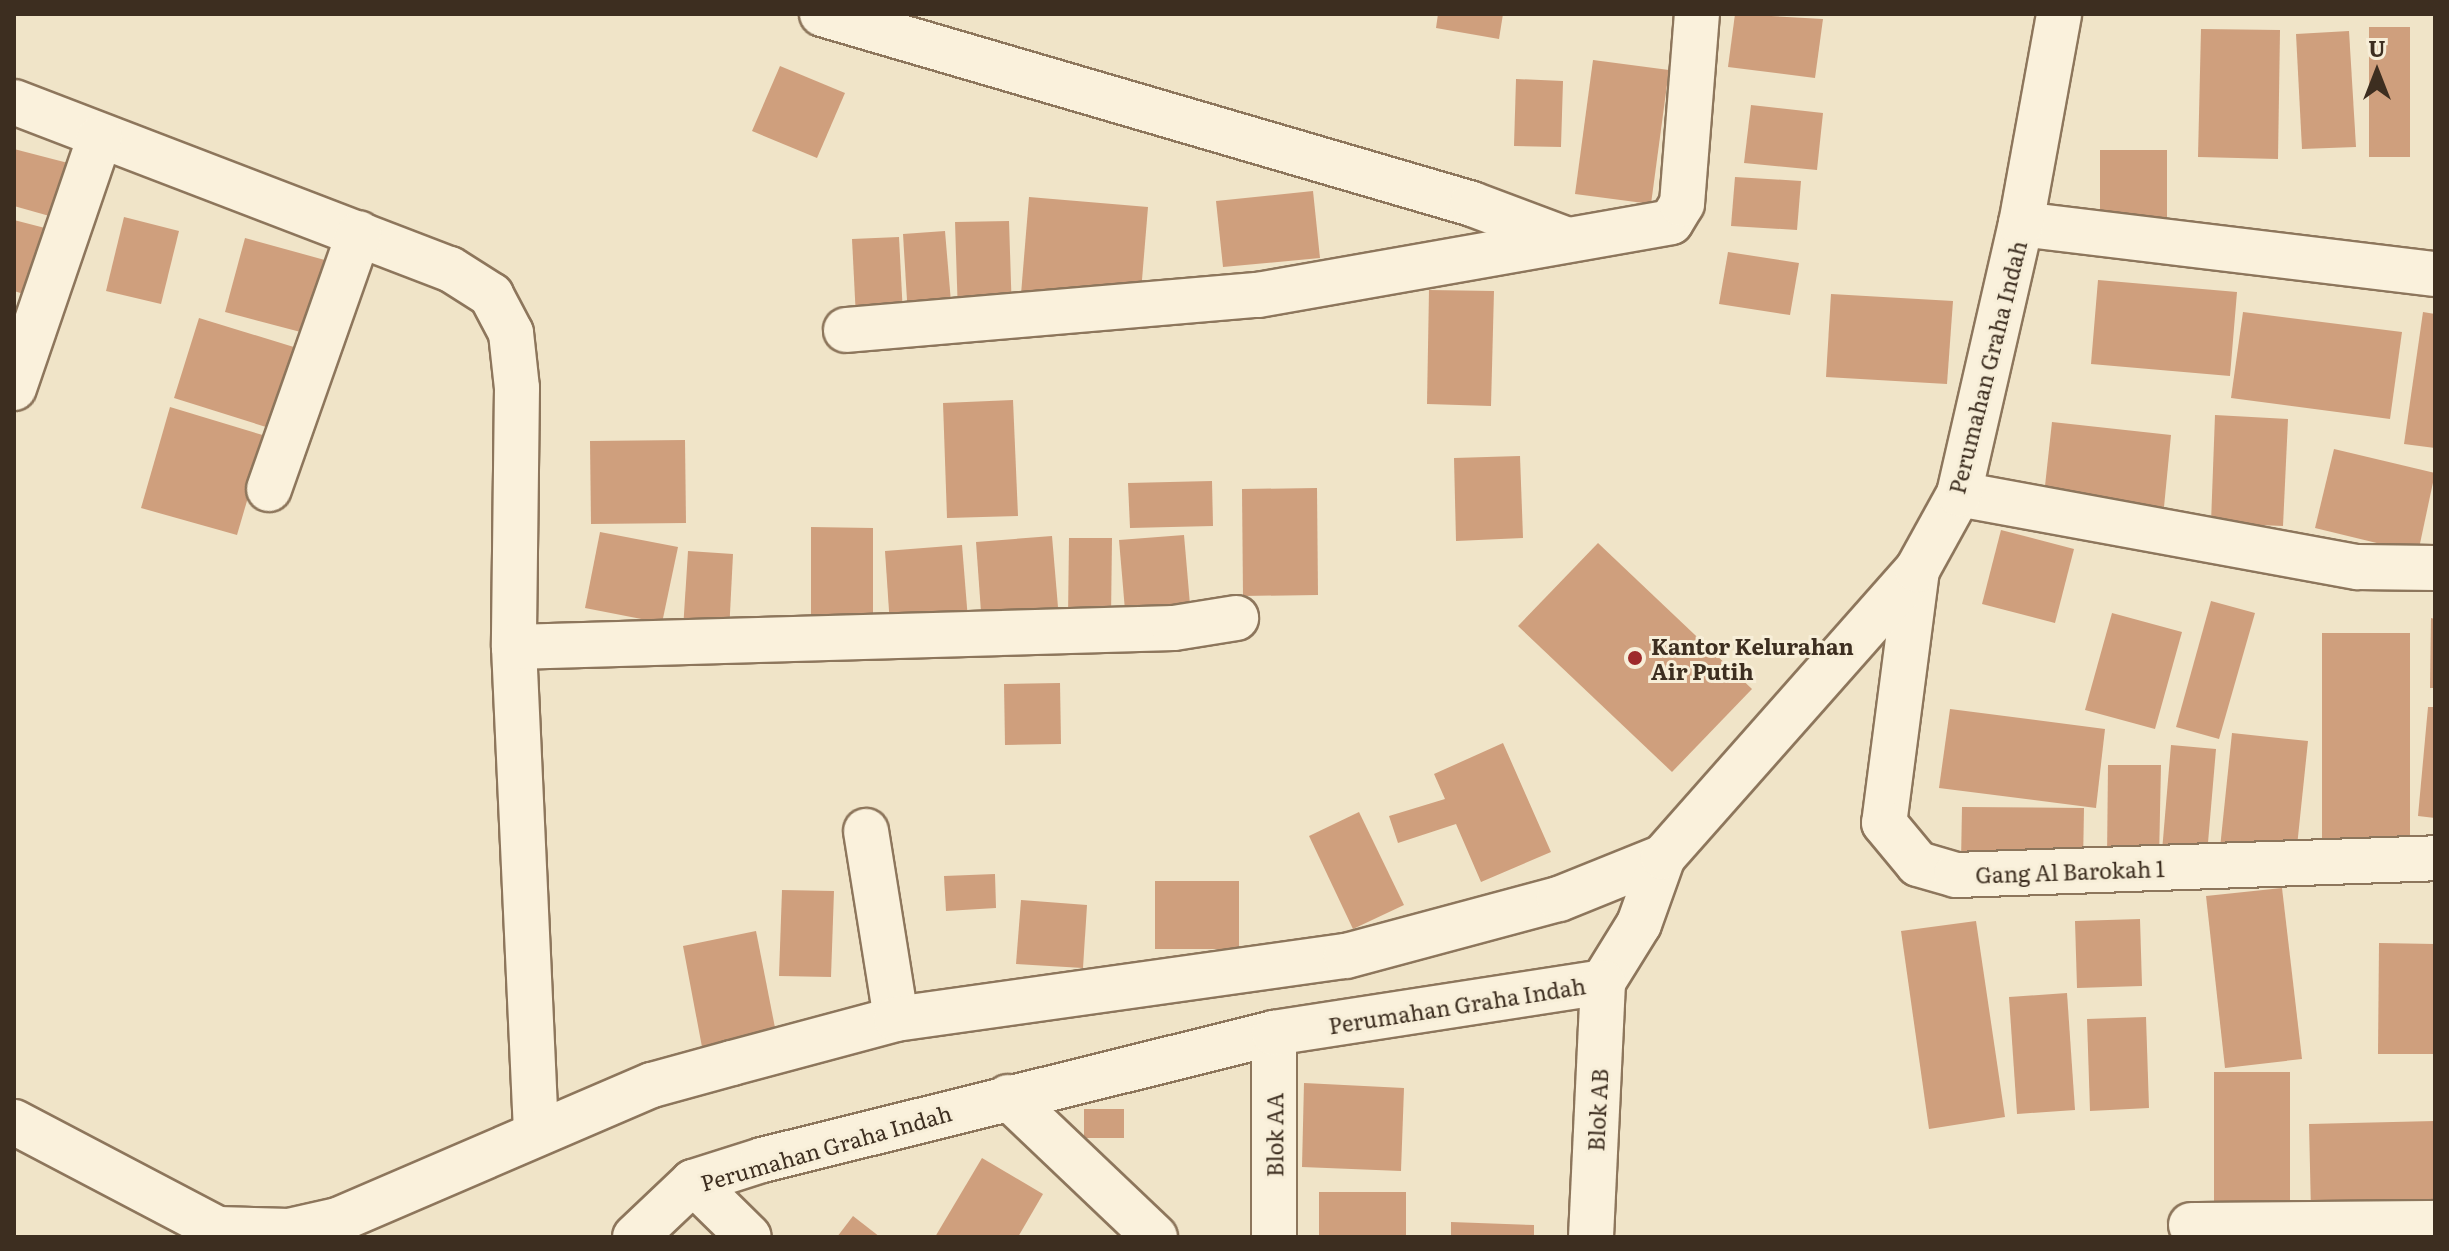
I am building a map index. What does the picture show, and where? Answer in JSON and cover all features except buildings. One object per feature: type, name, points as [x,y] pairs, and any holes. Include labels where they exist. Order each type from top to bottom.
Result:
[{"type":"street","points":[[822,14],[1472,204],[1565,239]]},
{"type":"street","points":[[846,330],[1258,295],[1671,222],[1682,204],[1697,14]]},
{"type":"street","name":"Perumahan Graha Indah","points":[[635,1237],[693,1182],[1008,1097],[1274,1033],[1603,982],[1639,924],[1663,857],[1917,570],[1959,494],[2021,224],[2059,14]]},
{"type":"street","points":[[14,102],[450,269],[491,295],[511,333],[517,388],[514,647],[536,1132]]},
{"type":"street","points":[[14,388],[100,137]]},
{"type":"street","points":[[2021,224],[2435,274]]},
{"type":"street","points":[[269,489],[359,233]]},
{"type":"street","points":[[1959,494],[2358,567],[2435,568]]},
{"type":"street","name":"Gang Al Barokah 1","points":[[1917,570],[1884,823],[1918,864],[1956,875],[2435,858]]},
{"type":"street","points":[[514,647],[1160,629],[1236,618]]},
{"type":"street","points":[[866,831],[896,1019]]},
{"type":"street","points":[[14,1122],[218,1229],[289,1231],[338,1220],[536,1132],[652,1085],[896,1019],[1346,956],[1559,899],[1663,857]]},
{"type":"street","name":"Blok AB","points":[[1591,1237],[1603,982]]},
{"type":"street","name":"Blok AA","points":[[1274,1033],[1274,1237]]},
{"type":"street","points":[[1008,1097],[1155,1237]]},
{"type":"street","points":[[693,1182],[749,1237]]},
{"type":"street","points":[[2191,1225],[2435,1223]]},
{"type":"place","name":"Kantor Kelurahan Air Putih","points":[[1635,658]]}]
